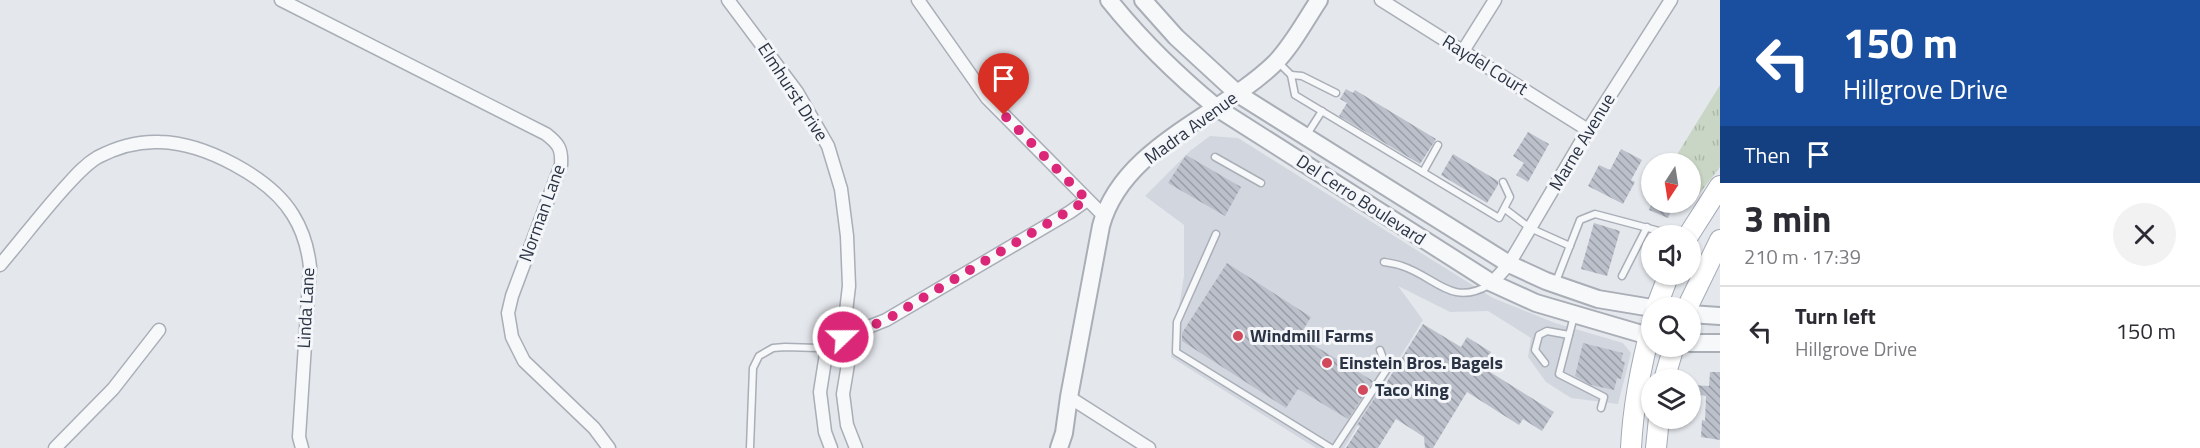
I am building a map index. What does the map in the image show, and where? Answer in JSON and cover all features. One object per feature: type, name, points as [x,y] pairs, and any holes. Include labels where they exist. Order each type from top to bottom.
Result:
[{"type":"main road","points":[[1695,225],[1720,186]]},
{"type":"main road","points":[[1692,297],[1720,240]]},
{"type":"main road","points":[[1631,448],[1633,412],[1645,357]]},
{"type":"main road","points":[[1656,448],[1658,429]]},
{"type":"street","name":"Norman Lane","points":[[281,0],[546,134],[559,144],[562,153],[561,165],[512,296],[508,313],[512,337],[524,361],[594,428],[609,448]]},
{"type":"street","name":"Elmhurst Drive","points":[[728,0],[797,92],[828,146],[841,189],[849,286],[843,337],[849,358],[843,394],[847,426],[856,448]]},
{"type":"street","points":[[918,0],[987,98],[1104,216]]},
{"type":"street","name":"Del Cerro Boulevard","points":[[1109,0],[1156,55],[1217,108],[1492,283],[1536,303],[1574,315],[1641,330]]},
{"type":"street","name":"Del Cerro Boulevard","points":[[1143,0],[1176,38],[1238,94],[1509,264],[1554,284],[1598,299],[1641,306]]},
{"type":"street","name":"Madra Avenue","points":[[1059,448],[1064,433],[1104,216],[1112,199],[1130,173],[1163,143],[1238,94],[1277,62],[1319,0]]},
{"type":"street","name":"Raydel Court","points":[[1381,0],[1588,130]]},
{"type":"street","points":[[1463,51],[1495,0]]},
{"type":"street","name":"Marne Avenue","points":[[1492,283],[1509,264],[1588,130],[1671,0]]},
{"type":"street","name":"Linda Lane","points":[[0,265],[50,203],[87,164],[110,151],[136,144],[173,143],[240,168],[284,202],[300,227],[308,253],[310,267],[299,437],[302,448]]},
{"type":"street","points":[[831,448],[825,432],[820,392],[826,354],[843,337],[886,320],[1087,200]]},
{"type":"street","points":[[1701,315],[1720,316]]},
{"type":"street","points":[[55,448],[113,389],[159,330]]},
{"type":"street","points":[[1701,343],[1720,343]]},
{"type":"street","points":[[1069,397],[1149,448]]},
{"type":"lane","points":[[1277,62],[1291,75],[1295,95],[1499,218],[1510,197],[1503,182]]},
{"type":"lane","points":[[1291,75],[1302,76],[1336,93]]},
{"type":"lane","points":[[1305,137],[1322,111]]},
{"type":"lane","points":[[1423,172],[1438,145]]},
{"type":"lane","points":[[1215,157],[1261,183]]},
{"type":"lane","points":[[1505,209],[1530,228],[1570,246]]},
{"type":"lane","points":[[1554,284],[1580,220],[1594,214],[1641,226]]},
{"type":"lane","points":[[1216,234],[1177,322],[1176,352],[1333,448],[1387,369],[1380,350]]},
{"type":"lane","points":[[1622,276],[1641,239]]},
{"type":"lane","points":[[1384,262],[1403,266],[1454,293],[1478,291],[1492,283]]},
{"type":"lane","points":[[1559,374],[1574,315]]},
{"type":"lane","points":[[1545,363],[1535,351],[1539,335],[1547,331],[1569,335]]},
{"type":"lane","points":[[750,448],[754,362],[765,351],[785,346],[818,348],[826,354],[849,358]]},
{"type":"lane","points":[[1552,369],[1604,397],[1602,408]]},
{"type":"shaded area","points":[[1210,136],[1238,138],[1493,298],[1555,323],[1623,343],[1631,353],[1618,404],[1571,398],[1546,382],[1528,357],[1531,338],[1488,311],[1450,312],[1398,286],[1423,320],[1344,448],[1316,448],[1171,357],[1184,276],[1184,225],[1145,196],[1190,151]]},
{"type":"green space","points":[[1720,85],[1720,167],[1701,192],[1701,153],[1678,153]]},
{"type":"building","points":[[1346,89],[1353,93],[1355,90],[1436,139],[1420,164],[1339,116],[1347,103],[1340,99]]},
{"type":"building","points":[[1528,132],[1549,144],[1528,182],[1516,175],[1524,163],[1513,156]]},
{"type":"building","points":[[1621,149],[1641,159],[1631,180],[1635,182],[1623,204],[1588,186],[1599,165],[1610,170]]},
{"type":"building","points":[[1453,154],[1498,181],[1487,203],[1441,175]]},
{"type":"building","points":[[1186,155],[1241,187],[1225,216],[1168,183]]},
{"type":"building","points":[[1656,213],[1670,213],[1668,218]]},
{"type":"building","points":[[1594,223],[1620,231],[1607,276],[1581,269]]},
{"type":"building","points":[[1227,263],[1311,317],[1303,330],[1314,337],[1310,343],[1373,381],[1348,419],[1298,389],[1286,408],[1182,341],[1182,333]]},
{"type":"building","points":[[1423,324],[1461,347],[1467,337],[1491,352],[1482,367],[1554,412],[1542,431],[1523,419],[1519,425],[1467,392],[1433,448],[1425,448],[1424,437],[1396,419],[1378,448],[1346,448],[1360,426],[1357,425]]},
{"type":"building","points":[[1583,343],[1623,353],[1621,361],[1625,362],[1621,379],[1617,378],[1614,390],[1591,385],[1575,376]]},
{"type":"building","points":[[1710,372],[1720,372],[1720,440],[1701,437],[1702,420],[1705,421],[1706,396],[1701,395],[1701,386],[1709,386]]},
{"type":"place","name":"Windmill Farms","points":[[1238,336]]},
{"type":"place","name":"Einstein Bros. Bagels","points":[[1327,363]]},
{"type":"place","name":"Taco King","points":[[1363,390]]},
{"type":"route","points":[[843,337],[886,320],[1087,200],[1004,115]]}]
